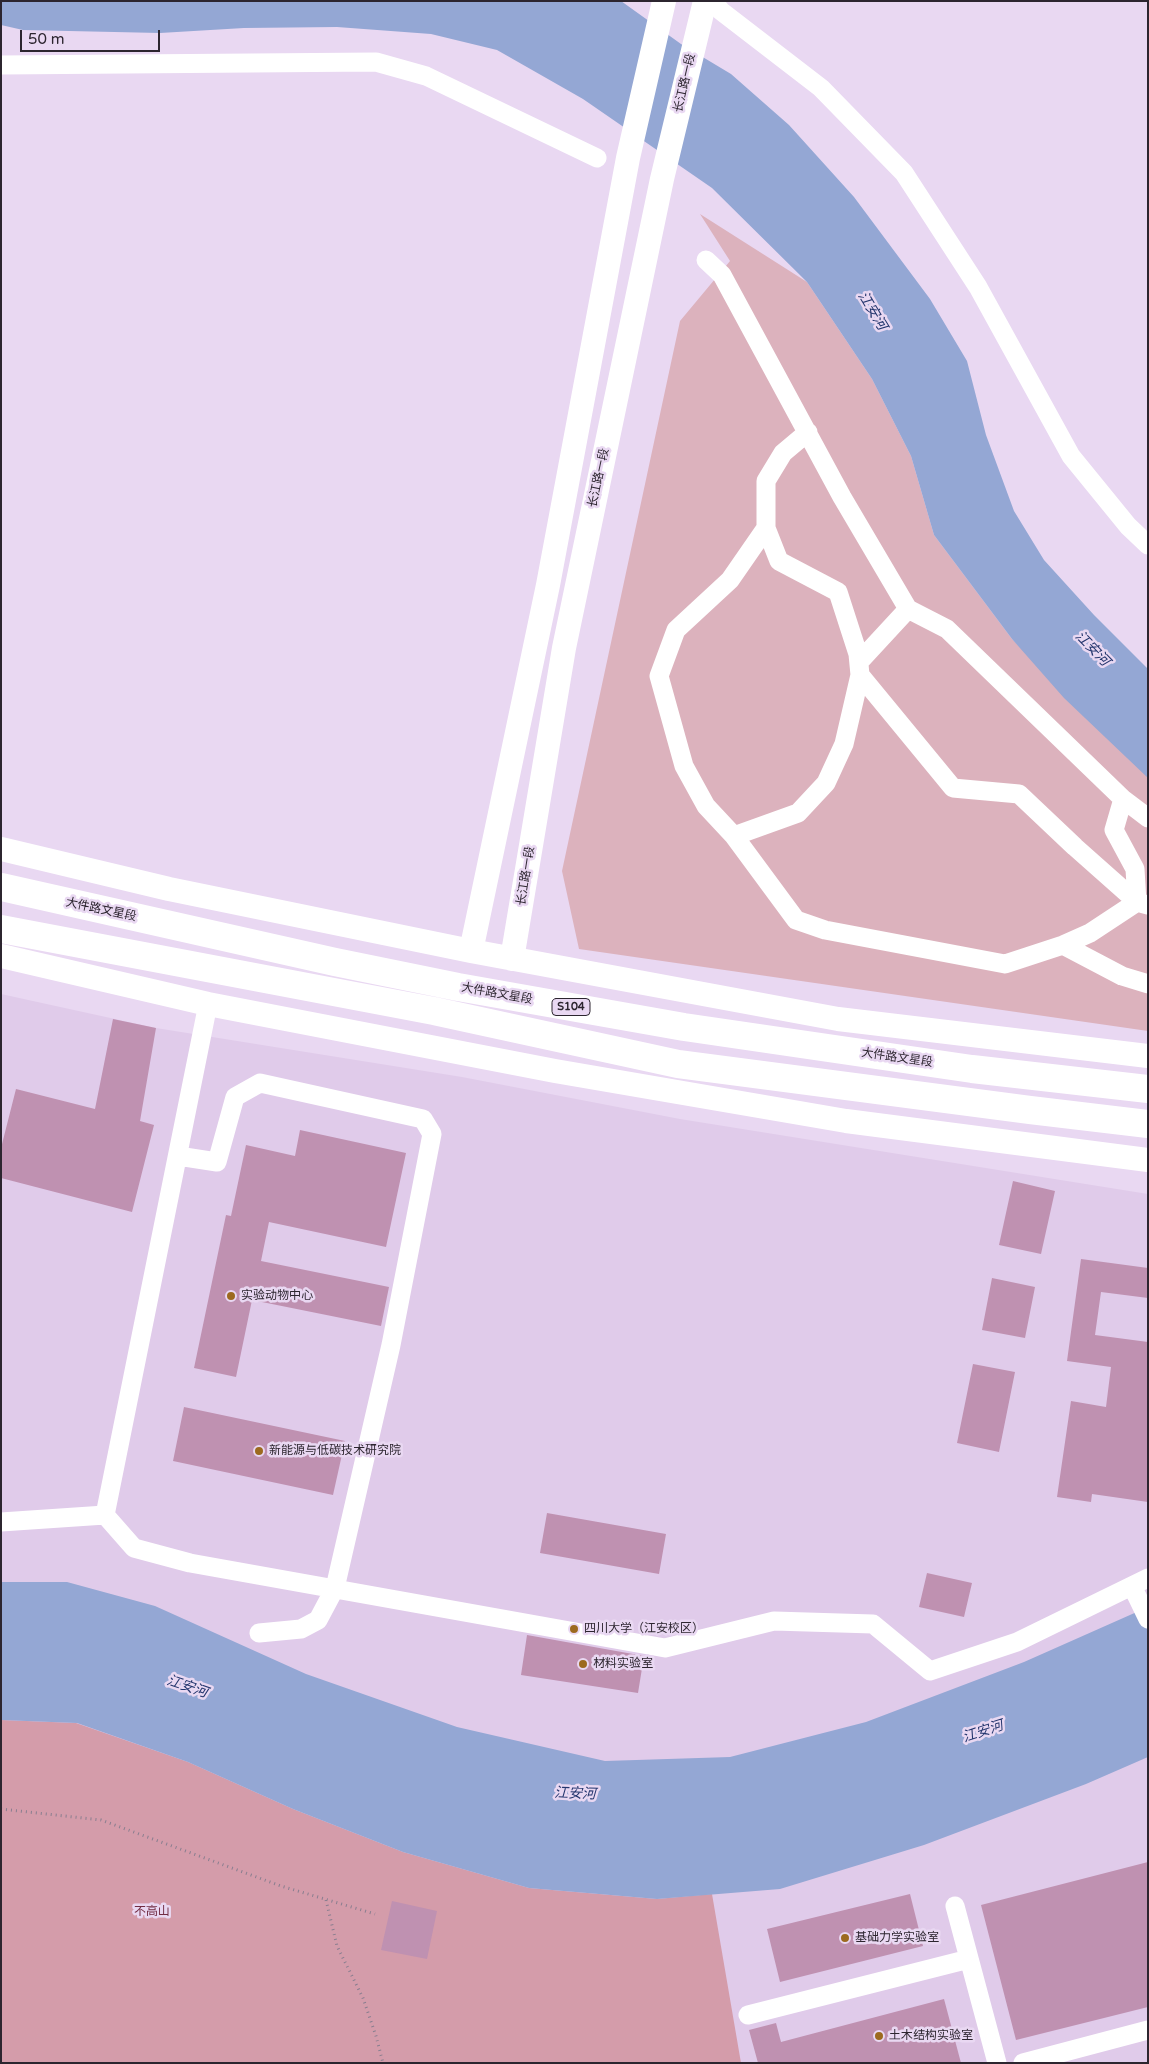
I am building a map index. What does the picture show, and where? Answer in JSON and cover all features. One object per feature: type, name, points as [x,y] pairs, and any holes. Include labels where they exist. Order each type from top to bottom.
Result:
[{"type":"main road","name":"大件路文星段","points":[[1,887],[458,987],[703,1030],[972,1069],[1148,1089]]},
{"type":"main road","points":[[1,929],[434,1011],[678,1064],[1148,1124]]},
{"type":"street","points":[[471,951],[548,585],[628,158],[664,1]]},
{"type":"street","name":"长江路一段","points":[[512,959],[564,648],[666,161],[705,1]]},
{"type":"street","points":[[713,1],[721,11],[821,88],[904,174],[978,287],[1071,456],[1128,526],[1148,545]]},
{"type":"street","points":[[1,65],[376,62],[426,76],[597,158]]},
{"type":"street","points":[[706,260],[722,274],[842,497],[908,609],[947,629],[1123,799],[1148,818]]},
{"type":"street","points":[[734,836],[798,813],[826,783],[844,744],[859,668],[858,654],[838,592],[779,561],[766,528],[766,481],[782,454],[808,432]]},
{"type":"street","points":[[766,528],[730,580],[676,630],[659,676],[684,766],[706,806],[734,836],[796,920],[825,930],[1005,964],[1062,945],[1090,933],[1143,904]]},
{"type":"street","points":[[859,668],[908,609]]},
{"type":"street","points":[[859,668],[953,788],[1019,794],[1075,847],[1143,904]]},
{"type":"street","points":[[1123,799],[1114,830],[1135,869],[1143,904]]},
{"type":"street","points":[[1,849],[169,890],[471,951],[838,1018],[1148,1056]]},
{"type":"street","points":[[1062,945],[1122,976],[1148,984]]},
{"type":"street","points":[[1,956],[208,1004],[555,1071],[846,1121],[1148,1160]]},
{"type":"street","points":[[105,1515],[208,1004]]},
{"type":"street","points":[[178,1156],[217,1162],[234,1097],[260,1083],[423,1119],[432,1134],[391,1345],[335,1588],[318,1620],[301,1628],[259,1632]]},
{"type":"street","points":[[1,1522],[105,1515]]},
{"type":"street","points":[[105,1515],[134,1548],[190,1563],[665,1648],[774,1621],[873,1624],[930,1671],[1017,1642],[1140,1582],[1148,1619]]},
{"type":"street","points":[[955,1906],[998,2063]]},
{"type":"street","points":[[748,2015],[969,1959]]},
{"type":"street","points":[[1023,2063],[1148,2030]]},
{"type":"path","points":[[1,1809],[101,1820],[281,1886],[375,1914]]},
{"type":"path","points":[[326,1899],[338,1946],[363,1998],[383,2063]]},
{"type":"shaded area","points":[[700,214],[807,282],[872,379],[911,456],[934,535],[1012,639],[1148,775],[1148,1031],[579,949],[562,871],[680,321],[730,261]]},
{"type":"shaded area","name":"四川大学（江安校区）","points":[[1,994],[156,1028],[462,1077],[680,1119],[1148,1194],[1148,2063],[1,2063]]},
{"type":"green space","name":"不高山","points":[[1,1720],[76,1723],[188,1762],[293,1809],[403,1852],[529,1888],[657,1899],[712,1894],[741,2063],[1,2063]]},
{"type":"water","name":"江安河","points":[[1,1],[621,1],[681,44],[731,74],[789,125],[854,197],[930,299],[967,361],[986,435],[1014,511],[1044,560],[1094,615],[1148,669],[1148,778],[1064,698],[1012,639],[934,535],[911,456],[872,379],[807,282],[712,188],[583,99],[497,50],[431,34],[337,27],[244,28],[160,33],[23,30],[1,25]]},
{"type":"water","name":"江安河","points":[[1,1582],[67,1582],[155,1606],[306,1674],[457,1727],[605,1761],[730,1757],[866,1722],[1024,1662],[1148,1607],[1148,1757],[1086,1784],[924,1845],[780,1889],[657,1899],[529,1888],[403,1852],[293,1809],[188,1762],[77,1723],[1,1720]]},
{"type":"building","points":[[113,1019],[156,1028],[140,1121],[154,1125],[132,1212],[1,1178],[1,1148],[16,1089],[95,1109]]},
{"type":"building","points":[[300,1130],[406,1153],[386,1247],[269,1222],[261,1261],[389,1287],[381,1326],[252,1300],[236,1377],[194,1368],[226,1215],[231,1216],[246,1145],[295,1156]]},
{"type":"building","points":[[1013,1181],[1055,1191],[1041,1254],[999,1245]]},
{"type":"building","points":[[1081,1259],[1148,1268],[1148,1298],[1101,1292],[1095,1335],[1148,1342],[1148,1502],[1092,1494],[1091,1502],[1057,1497],[1071,1401],[1106,1407],[1111,1367],[1067,1361]]},
{"type":"building","points":[[992,1278],[1035,1287],[1025,1338],[982,1330]]},
{"type":"building","points":[[973,1364],[1015,1372],[999,1452],[957,1443]]},
{"type":"building","name":"新能源与低碳技术研究院","points":[[184,1407],[345,1441],[333,1495],[173,1461]]},
{"type":"building","points":[[547,1513],[666,1534],[659,1574],[540,1553]]},
{"type":"building","points":[[927,1573],[972,1583],[964,1617],[919,1607]]},
{"type":"building","name":"材料实验室","points":[[527,1635],[644,1656],[638,1693],[521,1675]]},
{"type":"building","points":[[1148,1862],[1148,2007],[1016,2040],[981,1905]]},
{"type":"building","name":"基础力学实验室","points":[[910,1894],[923,1946],[780,1982],[767,1929]]},
{"type":"building","points":[[392,1901],[437,1911],[427,1959],[381,1950]]},
{"type":"building","name":"土木结构实验室","points":[[944,1999],[961,2063],[758,2063],[749,2030],[776,2023],[781,2042]]},
{"type":"place","name":"实验动物中心","points":[[231,1296]]},
{"type":"place","name":"新能源与低碳技术研究院","points":[[259,1451]]},
{"type":"place","name":"四川大学（江安校区）","points":[[574,1629]]},
{"type":"place","name":"材料实验室","points":[[583,1664]]},
{"type":"place","name":"基础力学实验室","points":[[845,1938]]},
{"type":"place","name":"土木结构实验室","points":[[879,2036]]}]
